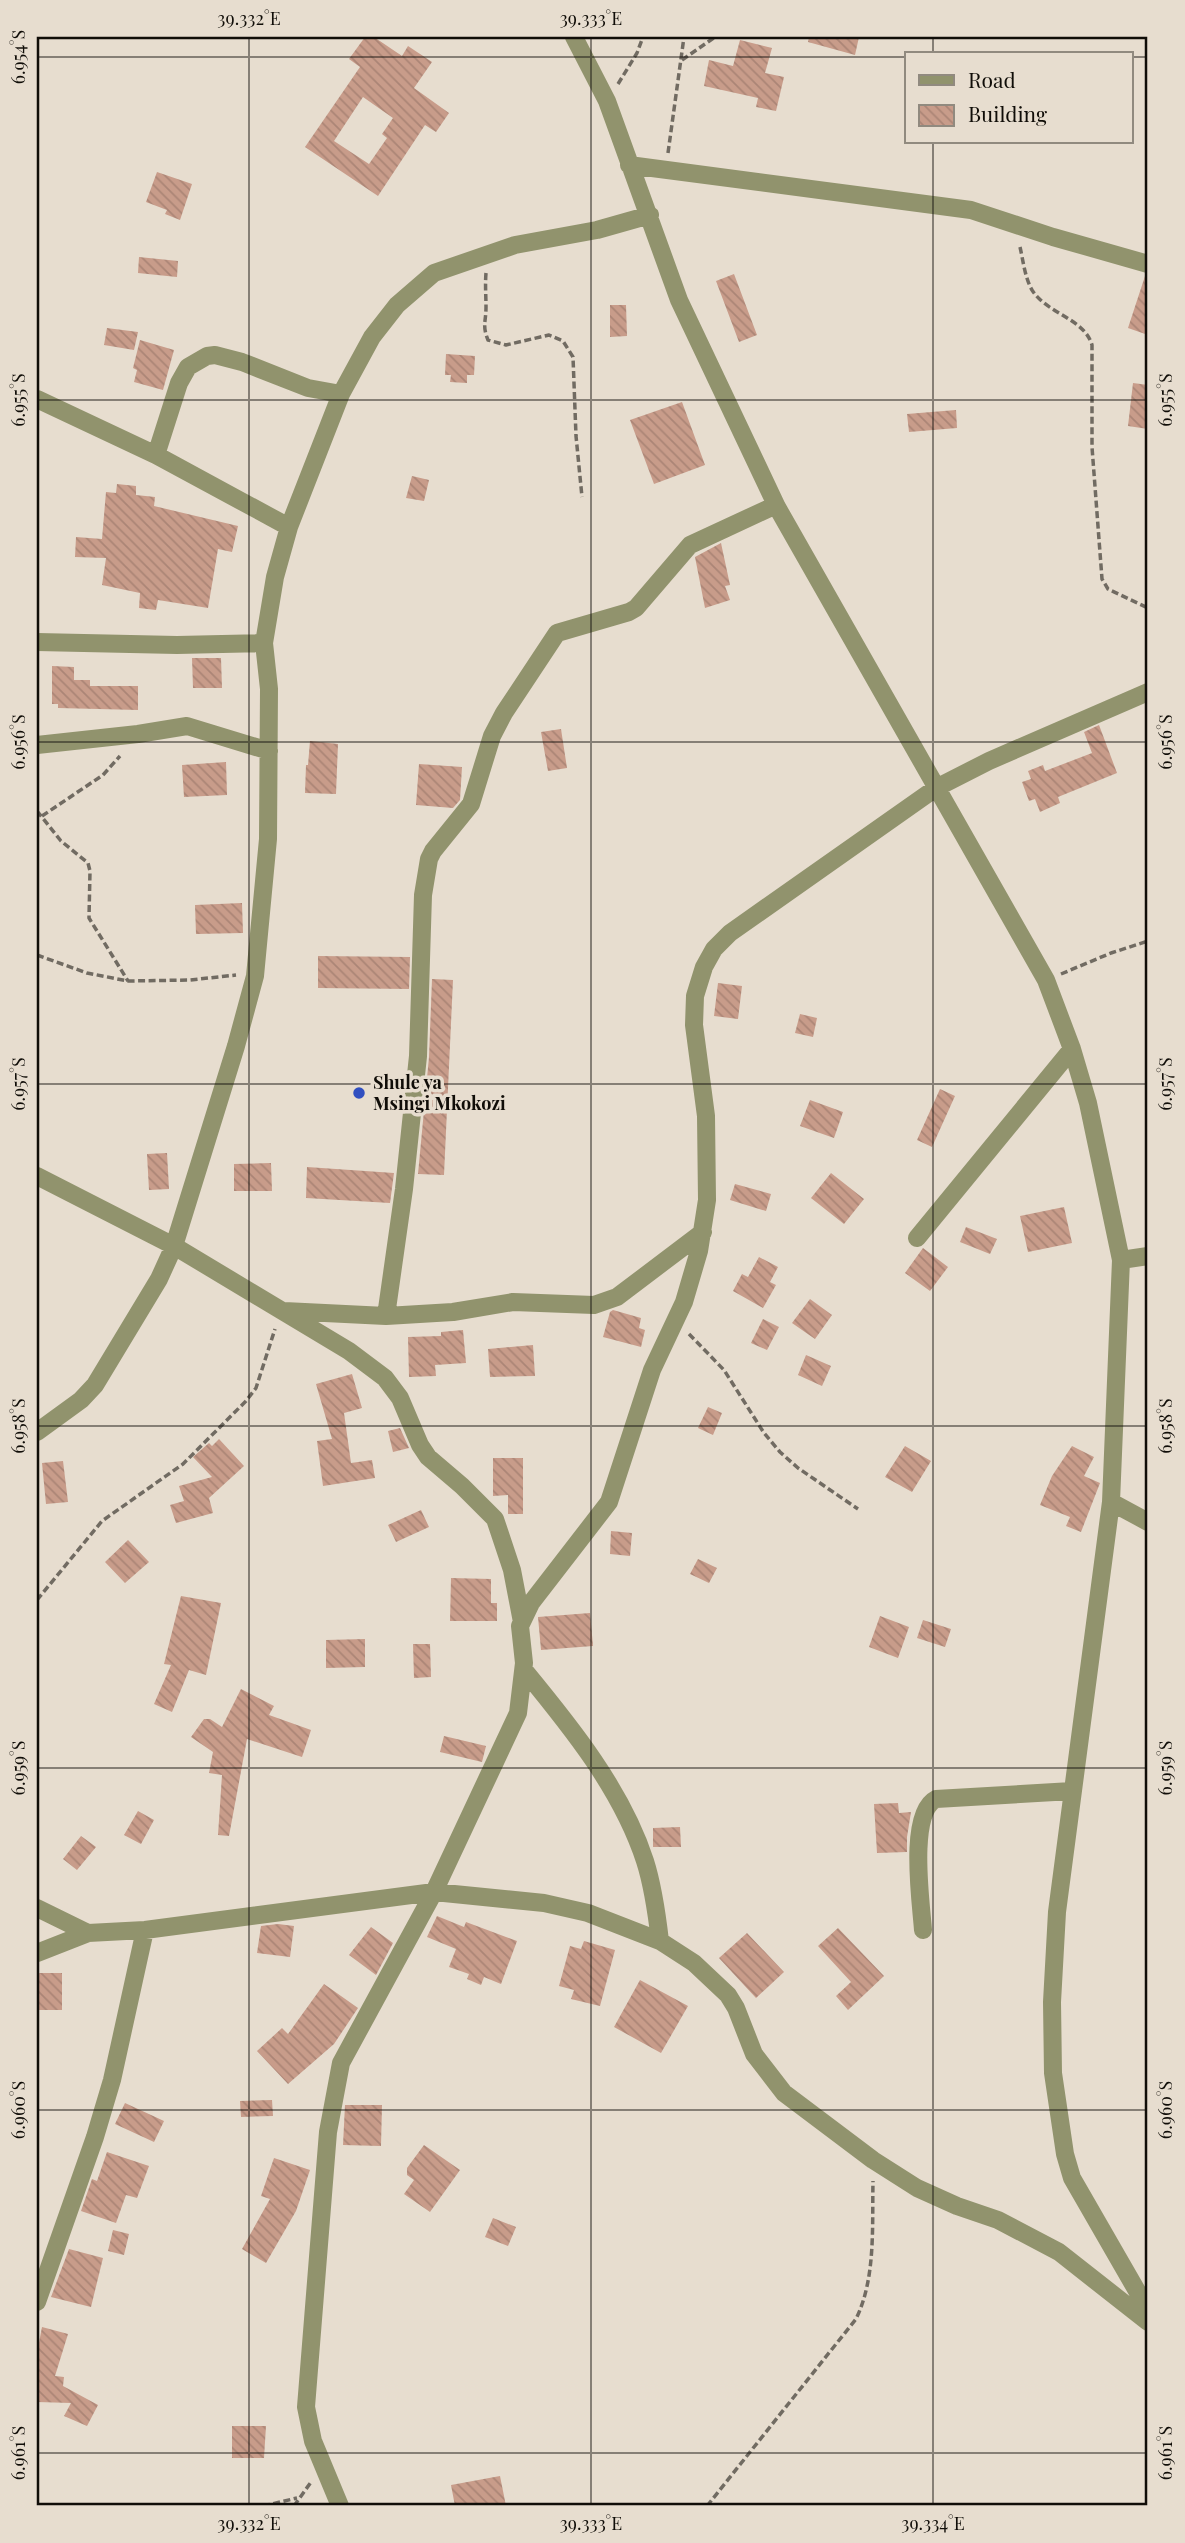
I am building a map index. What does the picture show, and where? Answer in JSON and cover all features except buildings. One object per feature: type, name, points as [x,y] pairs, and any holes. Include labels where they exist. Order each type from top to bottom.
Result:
[{"type":"street","points":[[574,37],[607,102],[679,300],[776,505],[1046,980],[1072,1049],[1088,1103],[1121,1260],[1111,1502],[1057,1912],[1052,2002],[1053,2073],[1061,2130],[1072,2178],[1148,2311]]},
{"type":"street","points":[[629,166],[958,208],[1148,264]]},
{"type":"street","points":[[37,1432],[80,1400],[95,1385],[159,1279],[174,1247],[255,976],[268,839],[269,689],[264,643],[275,577],[289,527],[341,394],[372,337],[397,305],[434,273],[515,245],[597,230],[650,215]]},
{"type":"street","points":[[156,455],[179,383],[188,367],[207,356],[215,355],[242,362],[308,388],[341,394]]},
{"type":"street","points":[[37,399],[156,455],[289,527]]},
{"type":"street","points":[[386,1316],[404,1189],[418,1056],[423,895],[429,859],[471,804],[492,736],[503,713],[557,633],[636,608],[690,545],[776,505]]},
{"type":"street","points":[[37,642],[177,645],[264,643]]},
{"type":"street","points":[[522,1622],[531,1603],[609,1502],[652,1370],[684,1302],[703,1232],[707,1200],[706,1116],[694,1025],[695,996],[704,967],[714,949],[730,933],[936,788],[1013,750],[1148,692]]},
{"type":"street","points":[[37,745],[187,726],[269,751]]},
{"type":"street","points":[[916,1238],[1072,1049]]},
{"type":"street","points":[[37,1176],[174,1247],[349,1351],[385,1378],[395,1390],[428,1457],[463,1486],[495,1519],[512,1570],[522,1622],[520,1641],[524,1670],[518,1713],[435,1892],[346,2054],[336,2082],[328,2132],[306,2407],[322,2467],[340,2506]]},
{"type":"street","points":[[281,1310],[386,1316],[453,1312],[513,1302],[579,1306],[606,1303],[658,1268],[703,1232]]},
{"type":"street","points":[[1121,1260],[1148,1256]]},
{"type":"street","points":[[1111,1502],[1148,1522]]},
{"type":"street","points":[[524,1670],[583,1745],[634,1831],[646,1863],[660,1941]]},
{"type":"street","points":[[923,1930],[918,1862],[922,1815],[927,1805],[936,1799],[1072,1791]]},
{"type":"street","points":[[37,1954],[70,1938],[88,1933],[145,1930],[435,1892],[569,1908],[660,1941],[694,1963],[728,1995],[754,2054],[784,2093],[873,2160],[917,2188],[998,2220],[1059,2252],[1148,2322]]},
{"type":"street","points":[[37,1908],[88,1933]]},
{"type":"street","points":[[37,2302],[112,2080],[145,1930]]},
{"type":"path","points":[[607,102],[643,37]]},
{"type":"path","points":[[666,169],[684,37]]},
{"type":"path","points":[[682,60],[715,37]]},
{"type":"path","points":[[1015,224],[1031,289],[1045,304],[1082,328],[1090,337],[1092,345],[1092,447],[1101,579],[1108,589],[1148,608]]},
{"type":"path","points":[[473,258],[487,263],[483,327],[488,340],[506,345],[549,335],[563,341],[573,357],[582,497]]},
{"type":"path","points":[[42,816],[103,775],[138,734]]},
{"type":"path","points":[[37,811],[61,841],[88,863],[89,918],[128,981]]},
{"type":"path","points":[[1046,980],[1148,941]]},
{"type":"path","points":[[37,955],[87,973],[128,981],[255,976]]},
{"type":"path","points":[[37,1601],[102,1521],[183,1464],[246,1401],[256,1388],[281,1310]]},
{"type":"path","points":[[676,1320],[724,1370],[764,1433],[780,1452],[798,1468],[858,1508]]},
{"type":"path","points":[[707,2506],[856,2319],[863,2304],[868,2280],[873,2160]]},
{"type":"path","points":[[294,2506],[322,2467]]},
{"type":"path","points":[[263,2506],[299,2498]]},
{"type":"place","name":"Shule ya Msingi Mkokozi","points":[[359,1093]]}]
